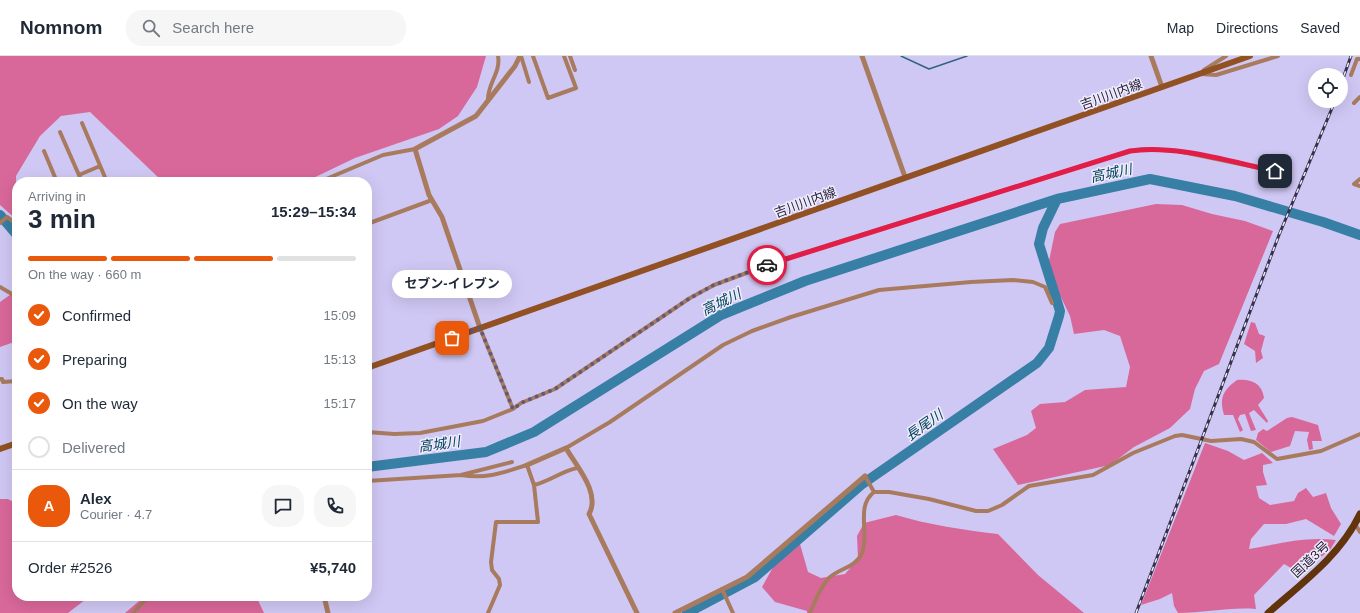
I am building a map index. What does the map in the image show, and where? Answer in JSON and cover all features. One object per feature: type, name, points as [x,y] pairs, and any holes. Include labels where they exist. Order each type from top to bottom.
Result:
[{"type":"highway","name":"国道3号","points":[[1268,613],[1331,557],[1355,524],[1360,514]]},
{"type":"main road","name":"吉川川内線","points":[[372,366],[1250,56]]},
{"type":"main road","points":[[0,449],[12,445]]},
{"type":"street","points":[[488,99],[488,90],[499,68],[498,56]]},
{"type":"street","points":[[331,177],[383,155],[414,149],[468,121],[480,112],[488,99],[515,66],[520,56]]},
{"type":"street","points":[[520,56],[529,82]]},
{"type":"street","points":[[533,56],[548,98],[576,88],[564,56]]},
{"type":"street","points":[[570,56],[575,70]]},
{"type":"street","points":[[862,56],[905,177]]},
{"type":"street","points":[[1151,56],[1162,87]]},
{"type":"street","points":[[1199,74],[1226,56]]},
{"type":"street","points":[[1199,74],[1216,75],[1278,56]]},
{"type":"street","points":[[1351,75],[1357,59],[1360,59]]},
{"type":"street","points":[[1354,102],[1360,97]]},
{"type":"street","points":[[82,124],[105,177]]},
{"type":"street","points":[[60,132],[79,175],[100,166]]},
{"type":"street","points":[[414,149],[432,200],[442,218],[480,328],[513,409]]},
{"type":"street","points":[[372,432],[394,434],[420,433],[483,421],[513,409],[521,403],[555,389],[690,298],[714,285],[788,258],[1130,151],[1159,149],[1178,151],[1288,174]]},
{"type":"street","points":[[44,151],[55,177]]},
{"type":"street","points":[[1360,179],[1354,184],[1360,186]]},
{"type":"street","points":[[372,222],[432,200]]},
{"type":"street","points":[[0,223],[7,217],[12,220]]},
{"type":"street","points":[[461,475],[481,478],[499,474],[527,465],[566,448],[610,422],[690,366],[737,338],[791,316],[861,294],[879,290],[970,282],[1013,280],[1033,282],[1045,287],[1052,303]]},
{"type":"street","points":[[0,287],[12,294]]},
{"type":"street","points":[[0,379],[3,382],[12,381]]},
{"type":"street","points":[[810,613],[824,583],[829,578],[851,566],[860,558],[866,535],[864,509],[866,501],[874,492],[889,492],[929,499],[976,511],[988,511],[1002,505],[1028,486],[1093,475],[1133,453],[1175,436],[1182,435],[1211,440],[1241,439],[1254,442],[1277,459],[1321,451],[1360,434]]},
{"type":"street","points":[[566,448],[590,489],[593,507],[589,514],[637,613]]},
{"type":"street","points":[[372,481],[461,475],[512,462]]},
{"type":"street","points":[[488,613],[500,585],[499,579],[492,570],[490,562],[496,522],[538,522],[534,485],[527,465]]},
{"type":"street","points":[[534,485],[547,482],[562,472],[577,468]]},
{"type":"street","points":[[676,613],[723,592],[747,577],[866,477],[874,492]]},
{"type":"street","points":[[1355,524],[1360,532]]},
{"type":"street","points":[[723,592],[733,613]]},
{"type":"street","points":[[134,613],[145,601]]},
{"type":"street","points":[[325,601],[328,612]]},
{"type":"shaded area","points":[[0,56],[486,56],[477,87],[458,116],[439,129],[355,158],[315,177],[158,177],[90,112],[61,116],[40,136],[16,177],[12,177],[12,216],[0,205]]},
{"type":"shaded area","points":[[1156,204],[1182,205],[1212,214],[1245,221],[1273,231],[1219,364],[1204,371],[1195,389],[1190,409],[1170,428],[1134,447],[1110,465],[1018,485],[993,449],[1027,435],[1036,428],[1031,411],[1040,404],[1065,402],[1085,390],[1126,387],[1130,367],[1120,336],[1104,330],[1074,334],[1070,316],[1056,287],[1049,261],[1055,232],[1060,224]]},
{"type":"shaded area","points":[[12,294],[12,343],[0,347],[0,302]]},
{"type":"shaded area","points":[[1251,322],[1255,323],[1259,334],[1265,336],[1261,351],[1263,358],[1256,363],[1255,351],[1244,344]]},
{"type":"shaded area","points":[[1237,380],[1247,380],[1255,383],[1263,393],[1264,398],[1258,405],[1268,421],[1267,423],[1254,410],[1249,413],[1256,430],[1251,431],[1245,414],[1240,415],[1238,419],[1243,430],[1240,432],[1233,415],[1224,415],[1222,404],[1223,395],[1228,387]]},
{"type":"shaded area","points":[[1292,417],[1318,425],[1322,441],[1312,441],[1313,449],[1309,450],[1307,440],[1309,432],[1295,431],[1290,446],[1271,452],[1256,440],[1258,433],[1263,429],[1267,431],[1287,418]]},
{"type":"shaded area","points":[[1205,443],[1228,451],[1244,460],[1262,453],[1273,463],[1263,465],[1263,472],[1267,485],[1256,486],[1259,498],[1270,505],[1294,501],[1298,493],[1306,488],[1313,497],[1326,493],[1331,508],[1341,524],[1334,536],[1306,519],[1286,524],[1264,524],[1251,539],[1249,549],[1303,540],[1336,540],[1330,550],[1313,563],[1307,554],[1299,559],[1307,569],[1304,573],[1296,566],[1291,568],[1284,564],[1254,595],[1256,609],[1178,613],[1174,606],[1172,593],[1160,599],[1141,605]]},
{"type":"shaded area","points":[[0,499],[8,499],[12,501],[12,601],[84,601],[68,613],[0,613]]},
{"type":"shaded area","points":[[896,515],[947,527],[998,534],[1038,575],[1084,613],[807,613],[807,611],[775,602],[762,587],[777,560],[800,544],[808,572],[821,578],[845,574],[858,559],[857,536],[864,523]]},
{"type":"shaded area","points":[[139,601],[258,601],[264,613],[125,613]]},
{"type":"waterway","points":[[901,56],[929,69],[967,56]]},
{"type":"waterway","name":"高城川","points":[[372,466],[486,452],[534,432],[721,315],[805,281],[1057,199],[1150,179],[1235,196],[1323,222],[1360,235]]},
{"type":"waterway","name":"長尾川","points":[[687,613],[755,577],[861,485],[1037,363],[1049,348],[1060,311],[1039,244],[1043,228],[1057,199]]},
{"type":"waterway","name":"高城川","points":[[0,215],[12,229]]},
{"type":"railway","points":[[1347,68],[1351,56]]},
{"type":"railway","points":[[1136,613],[1279,235],[1332,108]]},
{"type":"way so far","points":[[452,338],[480,328],[513,409],[521,403],[555,389],[690,298],[714,285],[767,265]]},
{"type":"place","name":"セブン-イレブン","points":[[452,338]]},
{"type":"route","points":[[767,265],[1130,151],[1144,149],[1178,151],[1275,171]]}]
